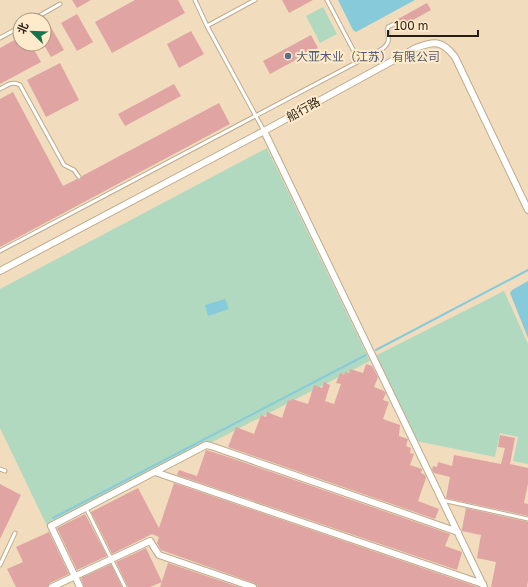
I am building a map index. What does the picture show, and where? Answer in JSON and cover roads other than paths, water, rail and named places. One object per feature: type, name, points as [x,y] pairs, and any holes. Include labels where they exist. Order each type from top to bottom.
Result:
[{"type":"street","name":"船行路","points":[[0,271],[264,131],[416,48],[436,42],[444,46],[455,56],[528,210]]},
{"type":"street","points":[[264,131],[484,586]]},
{"type":"street","points":[[80,587],[51,526],[206,445],[458,532]]},
{"type":"street","points":[[155,472],[484,586]]},
{"type":"street","points":[[52,587],[150,541],[159,555],[253,587]]},
{"type":"lane","points":[[195,0],[207,26],[264,131]]},
{"type":"lane","points":[[207,26],[255,0]]},
{"type":"lane","points":[[327,0],[359,61]]},
{"type":"lane","points":[[46,12],[60,4]]},
{"type":"lane","points":[[0,251],[384,47],[389,37],[387,29],[396,23]]},
{"type":"lane","points":[[0,38],[12,31]]},
{"type":"lane","points":[[0,89],[10,83],[20,85],[64,165],[74,170],[79,177]]},
{"type":"lane","points":[[0,468],[5,471]]},
{"type":"lane","points":[[442,500],[528,518]]},
{"type":"lane","points":[[86,508],[125,587]]},
{"type":"lane","points":[[0,565],[15,533]]},
{"type":"water","points":[[338,0],[415,0],[356,32],[353,30]]},
{"type":"water","points":[[528,281],[528,338],[510,293],[512,290]]},
{"type":"water","points":[[225,299],[229,309],[208,316],[205,305]]},
{"type":"waterway","points":[[376,350],[528,270]]},
{"type":"waterway","points":[[53,518],[366,355]]},
{"type":"place","name":"大亚木业（江苏）有限公司","points":[[288,56]]}]
